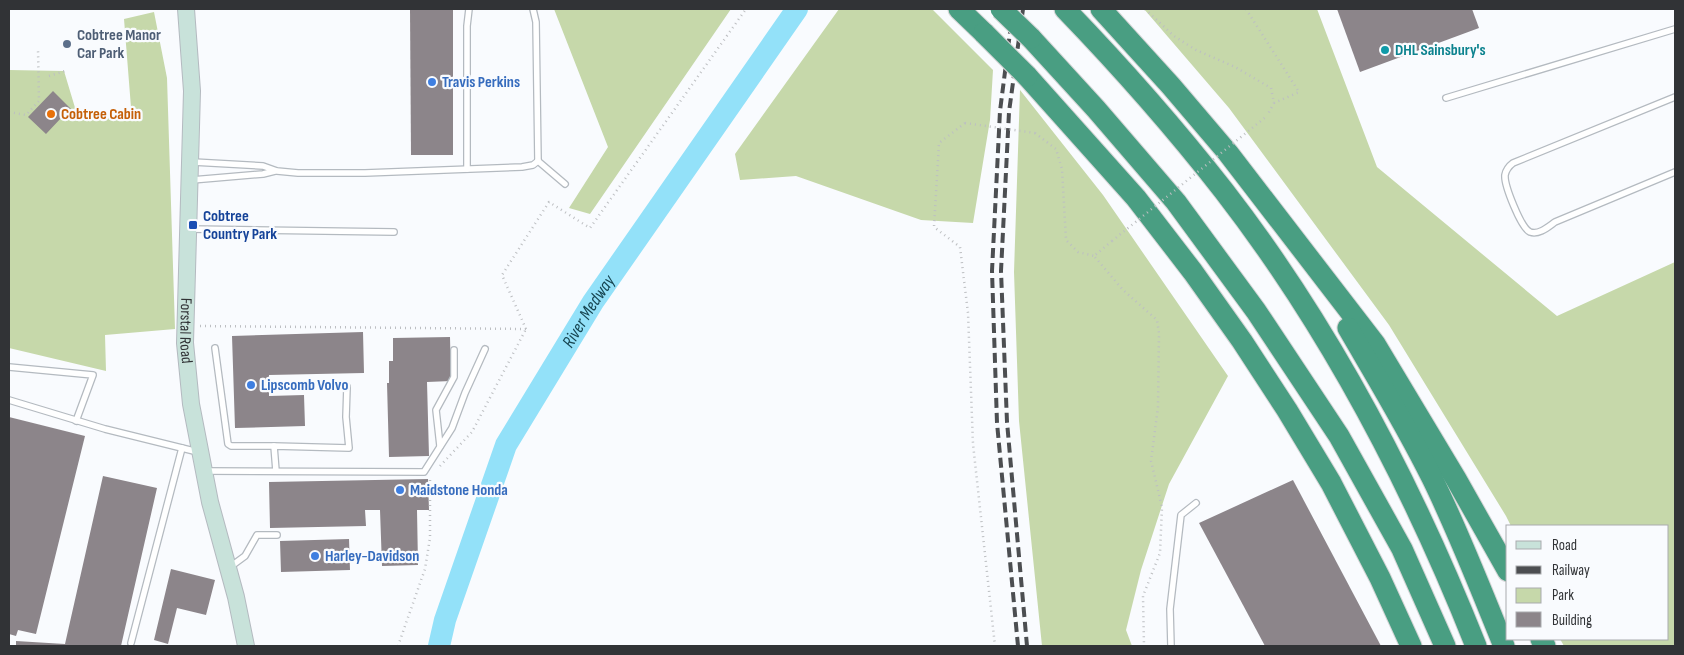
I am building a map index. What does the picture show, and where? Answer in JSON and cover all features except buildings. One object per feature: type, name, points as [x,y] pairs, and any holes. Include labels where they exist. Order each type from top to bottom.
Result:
[{"type":"highway","points":[[958,9],[1027,76],[1136,198],[1194,272],[1287,410],[1331,483],[1380,578],[1411,646]]},
{"type":"highway","points":[[1001,9],[1031,38],[1096,108],[1176,202],[1256,311],[1339,436],[1402,549],[1445,646]]},
{"type":"highway","points":[[1065,9],[1120,67],[1225,192],[1316,325],[1351,383],[1392,459],[1425,528],[1476,646]]},
{"type":"highway","points":[[1101,9],[1171,86],[1228,153],[1375,344],[1456,479],[1506,567]]},
{"type":"highway","points":[[1261,197],[1326,291],[1423,460],[1470,563],[1504,646]]},
{"type":"street","name":"Forstal Road","points":[[186,9],[192,91],[185,343],[191,404],[210,502],[236,597],[246,646]]},
{"type":"lane","points":[[467,169],[469,9]]},
{"type":"lane","points":[[533,9],[536,22],[538,161]]},
{"type":"lane","points":[[1446,98],[1675,29]]},
{"type":"lane","points":[[1675,97],[1513,163],[1508,167],[1505,176],[1506,186],[1523,227],[1530,232],[1537,233],[1555,222],[1675,172]]},
{"type":"lane","points":[[190,162],[264,166],[277,171],[298,173],[365,173],[522,167],[533,165],[538,161]]},
{"type":"lane","points":[[538,161],[548,167],[566,184]]},
{"type":"lane","points":[[189,180],[263,174],[277,171]]},
{"type":"lane","points":[[188,230],[394,232]]},
{"type":"lane","points":[[215,348],[228,444],[231,446],[349,448],[346,417],[348,387]]},
{"type":"lane","points":[[440,446],[436,410],[454,377],[454,350]]},
{"type":"lane","points":[[204,471],[424,472],[452,428],[465,393],[485,350]]},
{"type":"lane","points":[[9,367],[93,375],[76,421]]},
{"type":"lane","points":[[9,400],[76,421],[200,452]]},
{"type":"lane","points":[[274,446],[276,472]]},
{"type":"lane","points":[[130,644],[182,448]]},
{"type":"lane","points":[[1172,646],[1170,609],[1180,515],[1196,502]]},
{"type":"lane","points":[[228,568],[245,556],[256,535],[277,535]]},
{"type":"path","points":[[526,329],[502,275],[549,202],[590,228],[746,9]]},
{"type":"path","points":[[1094,256],[1268,116],[1274,103],[1270,88],[1235,67],[1196,50],[1174,36],[1145,9]]},
{"type":"path","points":[[1246,9],[1299,92],[1274,103]]},
{"type":"path","points":[[9,112],[26,115],[39,101],[38,49]]},
{"type":"path","points":[[49,76],[65,71]]},
{"type":"path","points":[[995,646],[973,444],[968,313],[960,247],[934,227],[939,143],[965,123],[1035,133],[1056,149],[1062,169],[1066,240],[1078,252],[1094,256],[1123,290],[1157,320],[1159,333],[1158,408],[1151,461],[1162,507],[1160,553],[1144,596],[1144,646]]},
{"type":"path","points":[[186,326],[526,329]]},
{"type":"path","points":[[436,469],[472,432],[526,329]]},
{"type":"path","points":[[398,646],[425,569],[430,538],[430,476]]},
{"type":"green space","points":[[554,9],[731,9],[590,214],[569,208],[608,147]]},
{"type":"green space","points":[[839,9],[932,9],[993,70],[990,120],[973,223],[921,220],[796,176],[740,180],[735,154]]},
{"type":"green space","points":[[1144,9],[1317,9],[1377,167],[1557,316],[1675,262],[1675,646],[1564,646],[1561,640],[1669,640],[1669,525],[1510,525],[1389,325],[1229,108]]},
{"type":"green space","points":[[154,12],[167,78],[175,329],[105,335],[106,371],[9,348],[9,70],[64,71],[76,111],[132,120],[124,19]]},
{"type":"green space","points":[[1020,90],[1103,195],[1228,376],[1169,484],[1141,570],[1126,630],[1132,646],[1042,646],[1019,421],[1014,272]]},
{"type":"waterway","name":"River Medway","points":[[439,646],[445,620],[506,445],[593,302],[797,9]]},
{"type":"railway","points":[[1013,9],[1000,111],[992,271],[997,423],[1018,646]]},
{"type":"railway","points":[[1023,9],[1009,112],[1001,271],[1007,422],[1027,646]]},
{"type":"place","name":"Cobtree Manor Car Park","points":[[67,44]]},
{"type":"place","name":"DHL Sainsbury's","points":[[1385,50]]},
{"type":"place","name":"Travis Perkins","points":[[432,82]]},
{"type":"place","name":"Cobtree Cabin","points":[[51,114]]},
{"type":"place","name":"Cobtree Country Park","points":[[193,225]]},
{"type":"place","name":"Lipscomb Volvo","points":[[251,385]]},
{"type":"place","name":"Maidstone Honda","points":[[400,490]]},
{"type":"place","name":"Harley-Davidson","points":[[315,556]]}]
